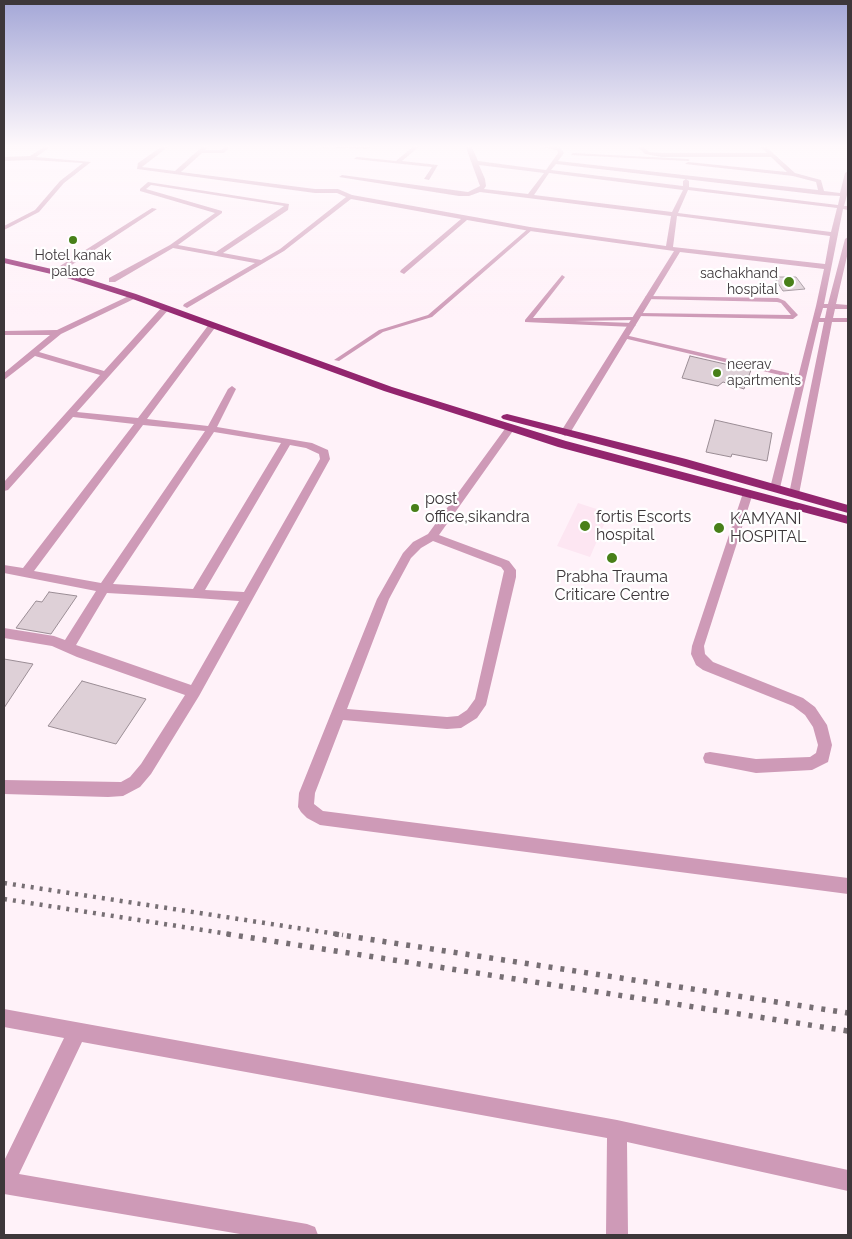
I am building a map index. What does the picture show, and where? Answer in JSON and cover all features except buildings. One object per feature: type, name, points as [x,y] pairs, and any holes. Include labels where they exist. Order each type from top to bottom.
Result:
[{"type":"highway","points":[[4,254],[64,266],[112,280],[434,394],[566,433],[682,462],[848,509]]},
{"type":"highway","points":[[4,261],[66,275],[133,296],[388,389],[562,444],[848,520]]},
{"type":"street","points":[[4,228],[36,211],[43,203]]},
{"type":"street","points":[[112,280],[172,246],[220,212],[187,203]]},
{"type":"street","points":[[217,254],[286,209],[287,205],[273,203]]},
{"type":"street","points":[[187,306],[282,250],[341,203]]},
{"type":"street","points":[[386,203],[530,229],[674,249],[828,267]]},
{"type":"street","points":[[582,203],[834,234]]},
{"type":"street","points":[[566,433],[636,320],[674,249],[674,215],[680,203]]},
{"type":"street","points":[[775,488],[820,306],[834,234],[844,207],[807,203]]},
{"type":"street","points":[[64,266],[154,209]]},
{"type":"street","points":[[404,272],[465,218]]},
{"type":"street","points":[[794,494],[828,320],[848,239]]},
{"type":"street","points":[[172,246],[262,262]]},
{"type":"street","points":[[4,376],[58,332],[133,296]]},
{"type":"street","points":[[820,306],[848,307]]},
{"type":"street","points":[[4,488],[166,308]]},
{"type":"street","points":[[815,321],[848,320]]},
{"type":"street","points":[[27,572],[213,325]]},
{"type":"street","points":[[4,333],[58,332]]},
{"type":"street","points":[[34,353],[105,374]]},
{"type":"street","points":[[68,646],[104,588],[211,429],[232,389]]},
{"type":"street","points":[[4,787],[123,789],[135,782],[146,769],[194,692],[325,459],[324,452],[318,448],[287,442],[211,429],[69,414]]},
{"type":"street","points":[[510,428],[432,537],[416,545],[407,556],[383,599],[307,793],[306,807],[320,818],[848,886]]},
{"type":"street","points":[[196,594],[287,442]]},
{"type":"street","points":[[710,758],[756,766],[812,763],[822,757],[825,744],[820,725],[810,711],[798,702],[708,666],[701,661],[698,654],[698,646],[748,493]]},
{"type":"street","points":[[338,714],[447,723],[461,722],[472,714],[481,701],[510,577],[510,570],[505,564],[432,537]]},
{"type":"street","points":[[4,569],[104,588],[246,597]]},
{"type":"street","points":[[4,633],[54,641],[194,692]]},
{"type":"street","points":[[4,1018],[617,1130],[848,1181]]},
{"type":"street","points":[[77,1032],[4,1182],[307,1235]]},
{"type":"street","points":[[617,1130],[618,1235]]},
{"type":"lane","points":[[337,360],[381,330],[430,316],[530,229]]},
{"type":"lane","points":[[562,277],[528,320],[636,320],[793,317],[795,315],[783,302],[778,300],[647,298]]},
{"type":"lane","points":[[626,337],[801,378]]},
{"type":"shaded area","name":"fortis Escorts hospital","points":[[578,503],[609,513],[590,557],[557,546]]},
{"type":"railway","points":[[4,883],[343,935]]},
{"type":"railway","points":[[4,899],[235,935]]},
{"type":"railway","points":[[227,934],[848,1031]]},
{"type":"railway","points":[[335,934],[848,1013]]},
{"type":"place","name":"Hotel kanak palace","points":[[73,240]]},
{"type":"place","name":"sachakhand hospital","points":[[789,282]]},
{"type":"place","name":"neerav apartments","points":[[717,373]]},
{"type":"place","name":"post office,sikandra","points":[[415,508]]},
{"type":"place","name":"fortis Escorts hospital","points":[[585,526]]},
{"type":"place","name":"KAMYANI HOSPITAL","points":[[719,528]]},
{"type":"place","name":"Prabha Trauma Criticare Centre","points":[[612,558]]}]
